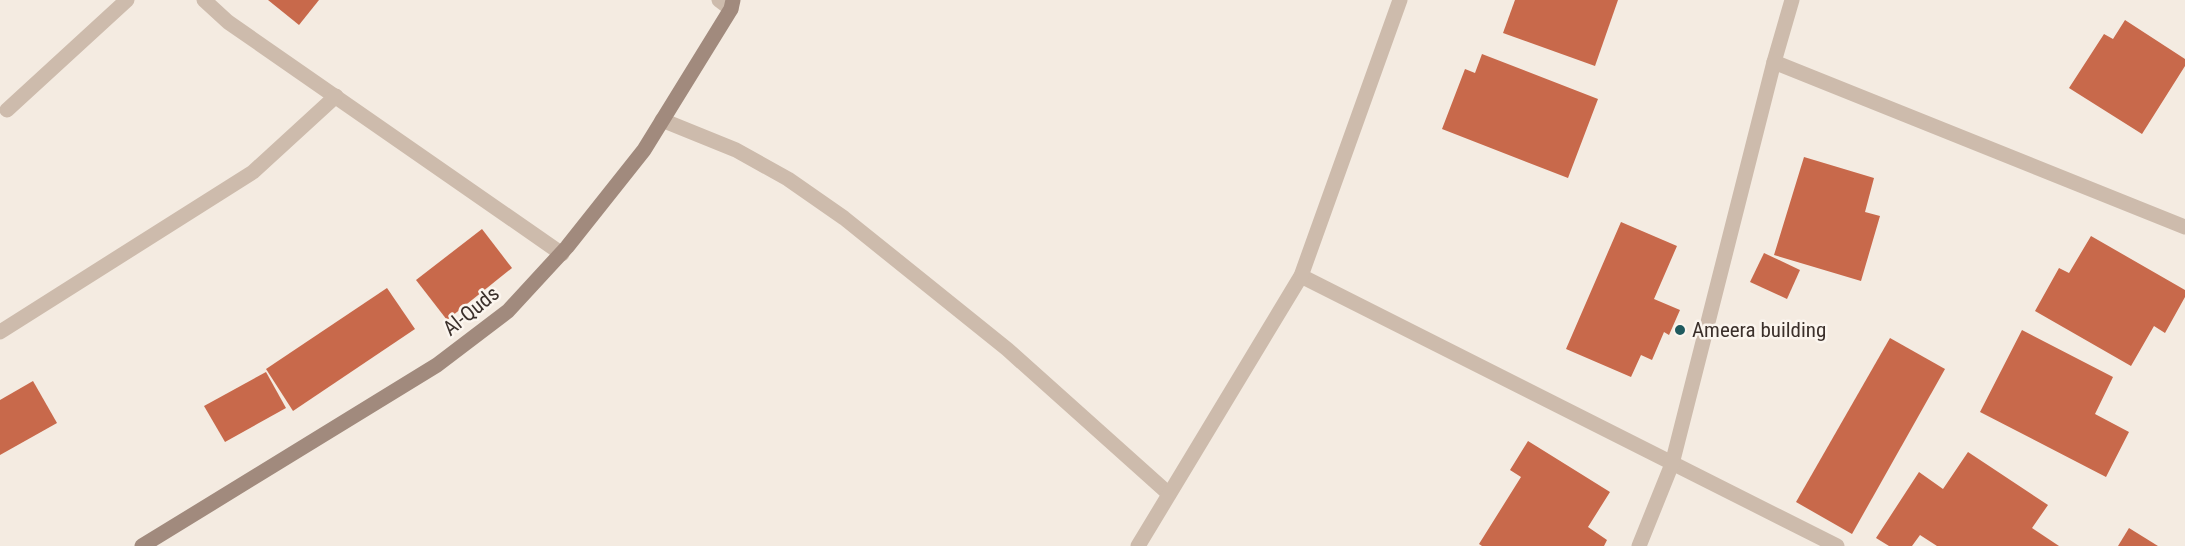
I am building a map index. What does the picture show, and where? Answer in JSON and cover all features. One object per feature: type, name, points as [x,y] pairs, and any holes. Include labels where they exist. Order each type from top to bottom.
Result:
[{"type":"street","points":[[7,110],[127,0]]},
{"type":"street","points":[[204,0],[228,22],[562,254]]},
{"type":"street","name":"Al-Quds","points":[[142,546],[437,365],[508,311],[562,254],[644,150],[728,3],[746,0]]},
{"type":"street","points":[[1138,546],[1301,276],[1400,0]]},
{"type":"street","points":[[1639,546],[1672,464],[1774,62],[1792,0]]},
{"type":"street","points":[[1774,62],[2185,227]]},
{"type":"street","points":[[0,332],[254,172],[336,96]]},
{"type":"street","points":[[662,120],[736,150],[788,179],[844,218],[1007,349],[1169,494]]},
{"type":"street","points":[[1301,276],[1837,546]]},
{"type":"building","points":[[268,0],[319,0],[299,25]]},
{"type":"building","points":[[1515,0],[1618,0],[1595,66],[1503,33]]},
{"type":"building","points":[[2125,20],[2185,59],[2185,66],[2142,134],[2069,88],[2104,34],[2113,39]]},
{"type":"building","points":[[1482,54],[1598,99],[1568,178],[1442,129],[1465,69],[1475,73]]},
{"type":"building","points":[[1804,157],[1874,178],[1865,212],[1880,216],[1861,281],[1774,255]]},
{"type":"building","points":[[1621,222],[1677,246],[1654,299],[1680,310],[1669,335],[1664,332],[1652,360],[1641,355],[1631,377],[1566,349]]},
{"type":"building","points":[[482,229],[512,268],[447,320],[416,280]]},
{"type":"building","points":[[2091,236],[2185,290],[2185,297],[2165,333],[2154,326],[2131,366],[2035,311],[2059,268],[2069,273]]},
{"type":"building","points":[[1764,253],[1800,270],[1787,299],[1750,282]]},
{"type":"building","points":[[387,288],[415,329],[293,411],[266,369]]},
{"type":"building","points":[[2022,330],[2113,377],[2095,414],[2129,432],[2106,477],[1980,412]]},
{"type":"building","points":[[1890,338],[1945,369],[1852,534],[1796,502]]},
{"type":"building","points":[[266,372],[286,408],[225,442],[204,406]]},
{"type":"building","points":[[33,381],[57,423],[0,455],[0,400]]},
{"type":"building","points":[[1528,441],[1610,492],[1588,527],[1607,540],[1604,546],[1482,546],[1479,544],[1521,477],[1510,470]]},
{"type":"building","points":[[1968,452],[2048,505],[2032,528],[2059,546],[1937,546],[1920,535],[1912,546],[1889,546],[1876,538],[1919,472],[1943,489]]},
{"type":"building","points":[[2129,528],[2158,546],[2118,546]]},
{"type":"place","name":"Ameera building","points":[[1680,330]]}]
